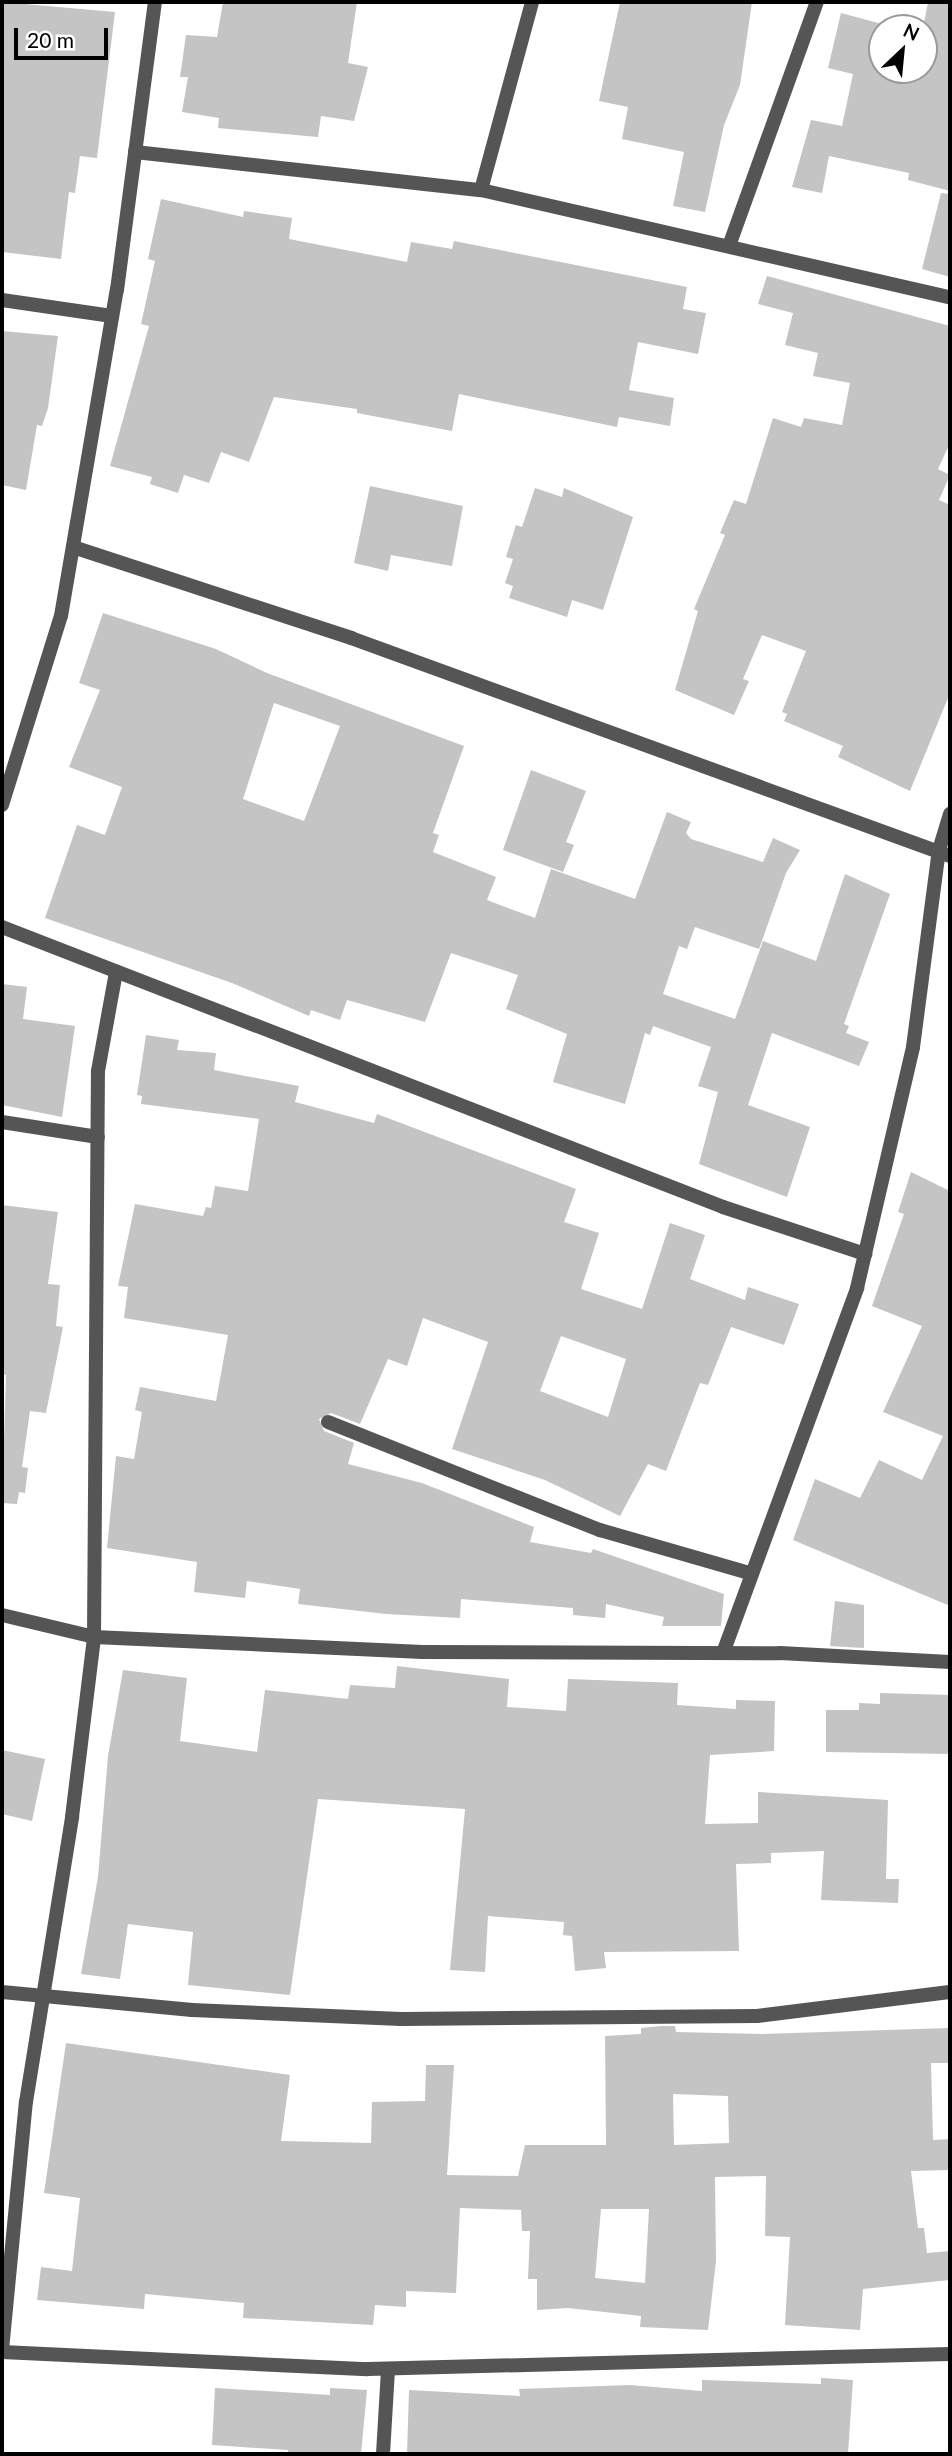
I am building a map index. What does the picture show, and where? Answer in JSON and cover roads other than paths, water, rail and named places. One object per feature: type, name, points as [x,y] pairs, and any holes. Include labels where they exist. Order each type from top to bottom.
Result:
[{"type":"street","points":[[2,806],[61,616],[112,316],[155,2]]},
{"type":"street","points":[[481,190],[532,2]]},
{"type":"street","points":[[729,246],[817,2]]},
{"type":"street","points":[[135,152],[481,190],[950,297]]},
{"type":"street","points":[[2,300],[112,316]]},
{"type":"street","points":[[73,547],[351,638],[944,853]]},
{"type":"street","points":[[723,1653],[857,1288],[913,1047],[950,814]]},
{"type":"street","points":[[2,927],[723,1207],[865,1254]]},
{"type":"street","points":[[116,972],[98,1071],[94,1637],[26,2102],[2,2351],[388,2369],[950,2354]]},
{"type":"street","points":[[2,1122],[98,1137]]},
{"type":"street","points":[[328,1422],[600,1530],[752,1574]]},
{"type":"street","points":[[2,1615],[94,1637],[424,1652],[723,1653],[950,1662]]},
{"type":"street","points":[[2,1992],[43,1999],[415,2019],[757,2016],[950,1992]]},
{"type":"street","points":[[383,2454],[388,2369]]}]
